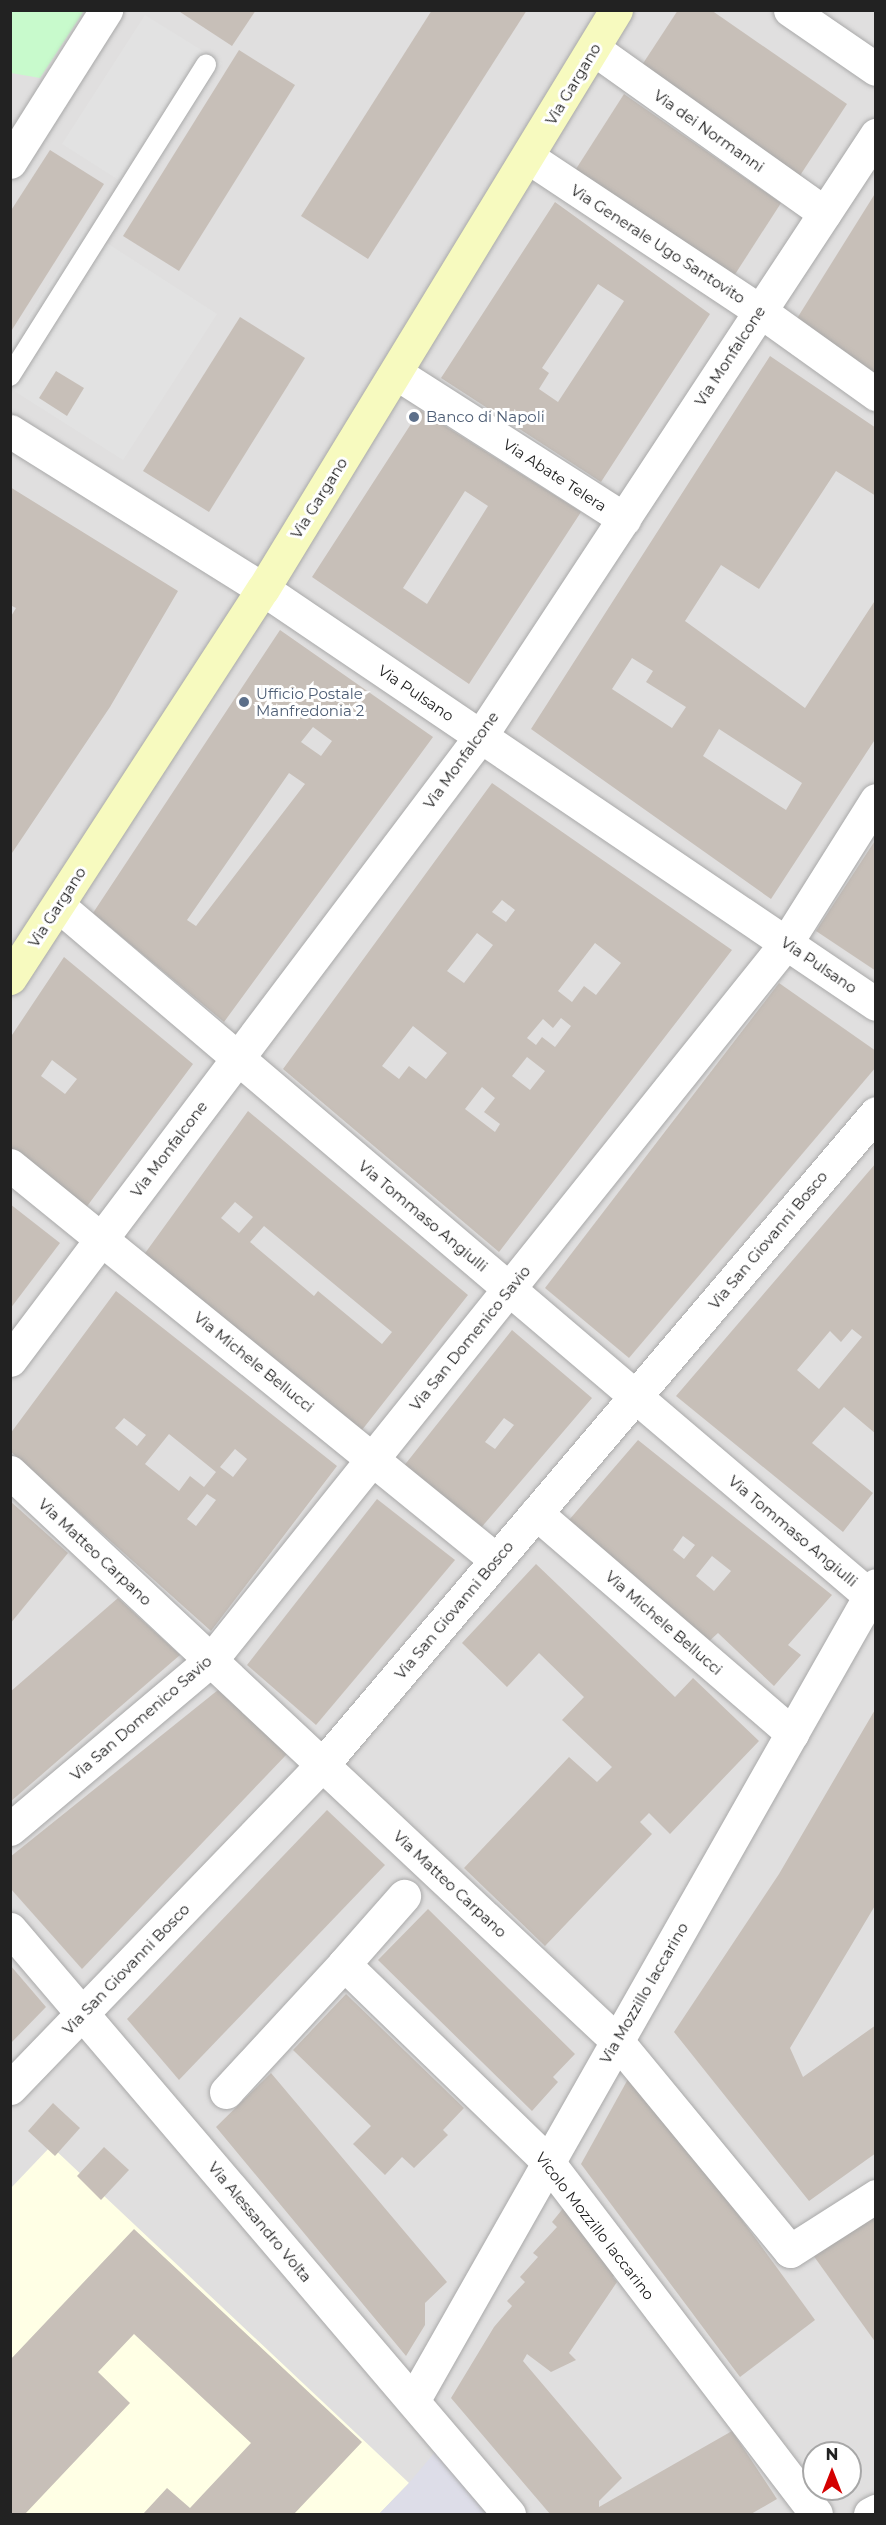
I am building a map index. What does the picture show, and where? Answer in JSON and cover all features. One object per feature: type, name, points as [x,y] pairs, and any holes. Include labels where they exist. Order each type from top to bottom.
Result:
[{"type":"main road","name":"Via Gargano","points":[[10,978],[263,589],[528,158],[616,10]]},
{"type":"street","points":[[10,162],[106,10]]},
{"type":"street","points":[[790,10],[876,69]]},
{"type":"street","name":"Via dei Normanni","points":[[594,49],[825,213]]},
{"type":"street","name":"Via Monfalcone","points":[[10,1360],[480,737],[876,135]]},
{"type":"street","name":"Via Generale Ugo Santovito","points":[[528,158],[760,311],[876,394]]},
{"type":"street","name":"Via Abate Telera","points":[[396,373],[624,519]]},
{"type":"street","name":"Via Pulsano","points":[[10,431],[263,589],[876,1004]]},
{"type":"street","name":"Via San Domenico Savio","points":[[10,1829],[211,1660],[786,943],[876,800]]},
{"type":"street","name":"Via Tommaso Angiulli","points":[[58,906],[508,1289],[872,1590]]},
{"type":"street","name":"Via San Giovanni Bosco","points":[[10,2088],[322,1764],[876,1113]]},
{"type":"street","name":"Via Michele Bellucci","points":[[10,1165],[496,1560]]},
{"type":"street","name":"Via Matteo Carpano","points":[[10,1472],[617,2041],[790,2251],[876,2196]]},
{"type":"street","name":"Via Michele Bellucci","points":[[536,1513],[792,1733]]},
{"type":"street","name":"Via Mozzillo Iaccarino","points":[[413,2401],[872,1590]]},
{"type":"street","points":[[226,2092],[404,1896]]},
{"type":"street","name":"Via Alessandro Volta","points":[[10,1929],[509,2514]]},
{"type":"street","name":"Vicolo Mozzillo Iaccarino","points":[[344,1964],[548,2162],[816,2514]]},
{"type":"street","points":[[870,2514],[876,2511]]},
{"type":"lane","points":[[10,376],[206,65]]},
{"type":"shaded area","points":[[11,11],[875,11],[875,2514],[11,2514]]},
{"type":"shaded area","points":[[145,15],[222,63],[139,193],[62,144]]},
{"type":"shaded area","points":[[85,229],[217,314],[123,460],[11,389],[10,345]]},
{"type":"shaded area","points":[[51,2146],[409,2483],[379,2514],[11,2514],[10,2189]]},
{"type":"shaded area","points":[[445,2440],[509,2514],[379,2514],[409,2483]]},
{"type":"green space","points":[[10,11],[84,11],[40,78],[11,73]]},
{"type":"building","points":[[177,10],[256,10],[232,46]]},
{"type":"building","points":[[432,10],[527,10],[368,259],[301,216]]},
{"type":"building","points":[[678,10],[711,10],[847,104],[799,177],[642,65]]},
{"type":"building","points":[[239,50],[295,85],[179,271],[123,236]]},
{"type":"building","points":[[624,94],[781,203],[732,279],[576,169]]},
{"type":"building","points":[[50,150],[104,184],[10,333],[10,212]]},
{"type":"building","points":[[876,192],[876,376],[796,320]]},
{"type":"building","points":[[555,202],[710,314],[601,482],[441,378]],"holes":[[[598,284],[624,301],[558,402],[539,389],[549,373],[542,368]]]},
{"type":"building","points":[[240,317],[305,358],[209,512],[143,471]]},
{"type":"building","points":[[770,356],[876,428],[876,496],[836,471],[759,589],[721,565],[685,621],[805,708],[876,599],[876,738],[771,899],[531,729]],"holes":[[[632,658],[653,671],[646,682],[686,707],[672,728],[612,689]],[[719,729],[802,783],[786,810],[703,756]]]},
{"type":"building","points":[[56,371],[84,388],[67,416],[39,398]]},
{"type":"building","points":[[420,410],[581,512],[469,684],[312,577]],"holes":[[[465,491],[488,506],[427,604],[403,588]]]},
{"type":"building","points":[[10,487],[178,591],[110,707],[10,856],[10,618],[16,608],[10,605]]},
{"type":"building","points":[[280,630],[433,737],[224,1022],[93,913]],"holes":[[[313,727],[332,741],[321,756],[301,742]],[[289,773],[305,784],[196,926],[187,920]]]},
{"type":"building","points":[[492,783],[732,950],[499,1252],[283,1069]],"holes":[[[502,900],[515,910],[506,922],[492,912]],[[477,933],[493,945],[464,983],[447,971]],[[595,943],[621,963],[596,995],[584,986],[572,1002],[558,991]],[[561,1018],[571,1026],[555,1047],[542,1037],[536,1045],[527,1038],[543,1019],[553,1028]],[[413,1026],[447,1053],[426,1079],[409,1066],[399,1079],[382,1066]],[[527,1057],[545,1071],[530,1090],[512,1076]],[[482,1087],[495,1098],[484,1112],[500,1124],[495,1132],[465,1109]]]},
{"type":"building","points":[[876,839],[876,971],[816,931]]},
{"type":"building","points":[[64,957],[193,1064],[85,1209],[10,1152],[10,1038]],"holes":[[[52,1060],[77,1079],[65,1094],[41,1076]]]},
{"type":"building","points":[[779,983],[876,1051],[876,1067],[629,1358],[545,1288]]},
{"type":"building","points":[[248,1111],[468,1295],[362,1430],[143,1256]],"holes":[[[235,1202],[253,1217],[239,1233],[221,1218]],[[264,1226],[392,1332],[382,1344],[318,1291],[314,1296],[250,1242]]]},
{"type":"building","points":[[876,1163],[876,1434],[844,1407],[812,1443],[873,1493],[843,1532],[676,1396]],"holes":[[[852,1329],[862,1337],[819,1389],[797,1370],[830,1331],[841,1342]]]},
{"type":"building","points":[[10,1204],[60,1243],[10,1309]]},
{"type":"building","points":[[116,1291],[337,1466],[211,1631],[10,1451],[10,1434]],"holes":[[[124,1418],[146,1435],[137,1446],[115,1428]],[[169,1434],[216,1472],[204,1487],[190,1476],[179,1491],[145,1464]],[[235,1449],[247,1459],[233,1477],[220,1467]],[[207,1494],[216,1500],[196,1526],[187,1519]]]},
{"type":"building","points":[[512,1330],[592,1398],[480,1529],[403,1467]],"holes":[[[504,1418],[514,1425],[495,1449],[485,1442]]]},
{"type":"building","points":[[638,1440],[832,1595],[788,1645],[801,1655],[774,1686],[718,1633],[706,1644],[569,1520]],"holes":[[[683,1536],[695,1545],[684,1559],[673,1550]],[[712,1556],[731,1571],[714,1591],[696,1576]]]},
{"type":"building","points":[[377,1499],[455,1560],[316,1725],[247,1665]]},
{"type":"building","points":[[10,1501],[68,1553],[10,1624]]},
{"type":"building","points":[[536,1564],[675,1697],[693,1678],[759,1741],[670,1834],[649,1813],[640,1822],[652,1834],[545,1946],[464,1868],[569,1757],[597,1782],[612,1767],[562,1720],[584,1697],[539,1653],[507,1687],[462,1643]]},
{"type":"building","points":[[118,1598],[180,1655],[10,1802],[10,1692]]},
{"type":"building","points":[[218,1690],[287,1754],[82,1969],[10,1888],[10,1857]]},
{"type":"building","points":[[876,1708],[876,1904],[790,2048],[803,2077],[876,2025],[876,2153],[809,2201],[674,2032],[779,1874]]},
{"type":"building","points":[[327,1810],[385,1865],[179,2080],[127,2019]]},
{"type":"building","points":[[428,1909],[575,2054],[553,2077],[558,2082],[532,2111],[378,1960]]},
{"type":"building","points":[[10,1965],[46,2007],[10,2044]]},
{"type":"building","points":[[346,1994],[464,2108],[443,2130],[448,2135],[414,2168],[402,2157],[385,2175],[353,2144],[371,2126],[293,2050]]},
{"type":"building","points":[[633,2070],[815,2320],[740,2377],[581,2164]]},
{"type":"building","points":[[271,2073],[447,2282],[425,2303],[425,2325],[406,2356],[216,2127]]},
{"type":"building","points":[[53,2103],[80,2128],[55,2156],[28,2131]]},
{"type":"building","points":[[104,2147],[129,2170],[101,2200],[77,2176]]},
{"type":"building","points":[[565,2206],[618,2271],[613,2277],[617,2282],[569,2353],[576,2360],[551,2372],[527,2354],[523,2361],[622,2478],[599,2501],[599,2507],[732,2431],[777,2499],[751,2514],[550,2514],[451,2398],[494,2327],[512,2306],[507,2301],[525,2282],[520,2277],[538,2257],[533,2253],[557,2227],[552,2222]]},
{"type":"building","points":[[876,2216],[876,2343],[813,2255]]},
{"type":"building","points":[[134,2229],[362,2442],[294,2514],[143,2514],[167,2488],[190,2508],[251,2443],[134,2334],[98,2372],[130,2403],[25,2514],[10,2514],[10,2360]]},
{"type":"place","name":"Banco di Napoli","points":[[414,417]]},
{"type":"place","name":"Ufficio Postale Manfredonia 2","points":[[244,702]]}]
